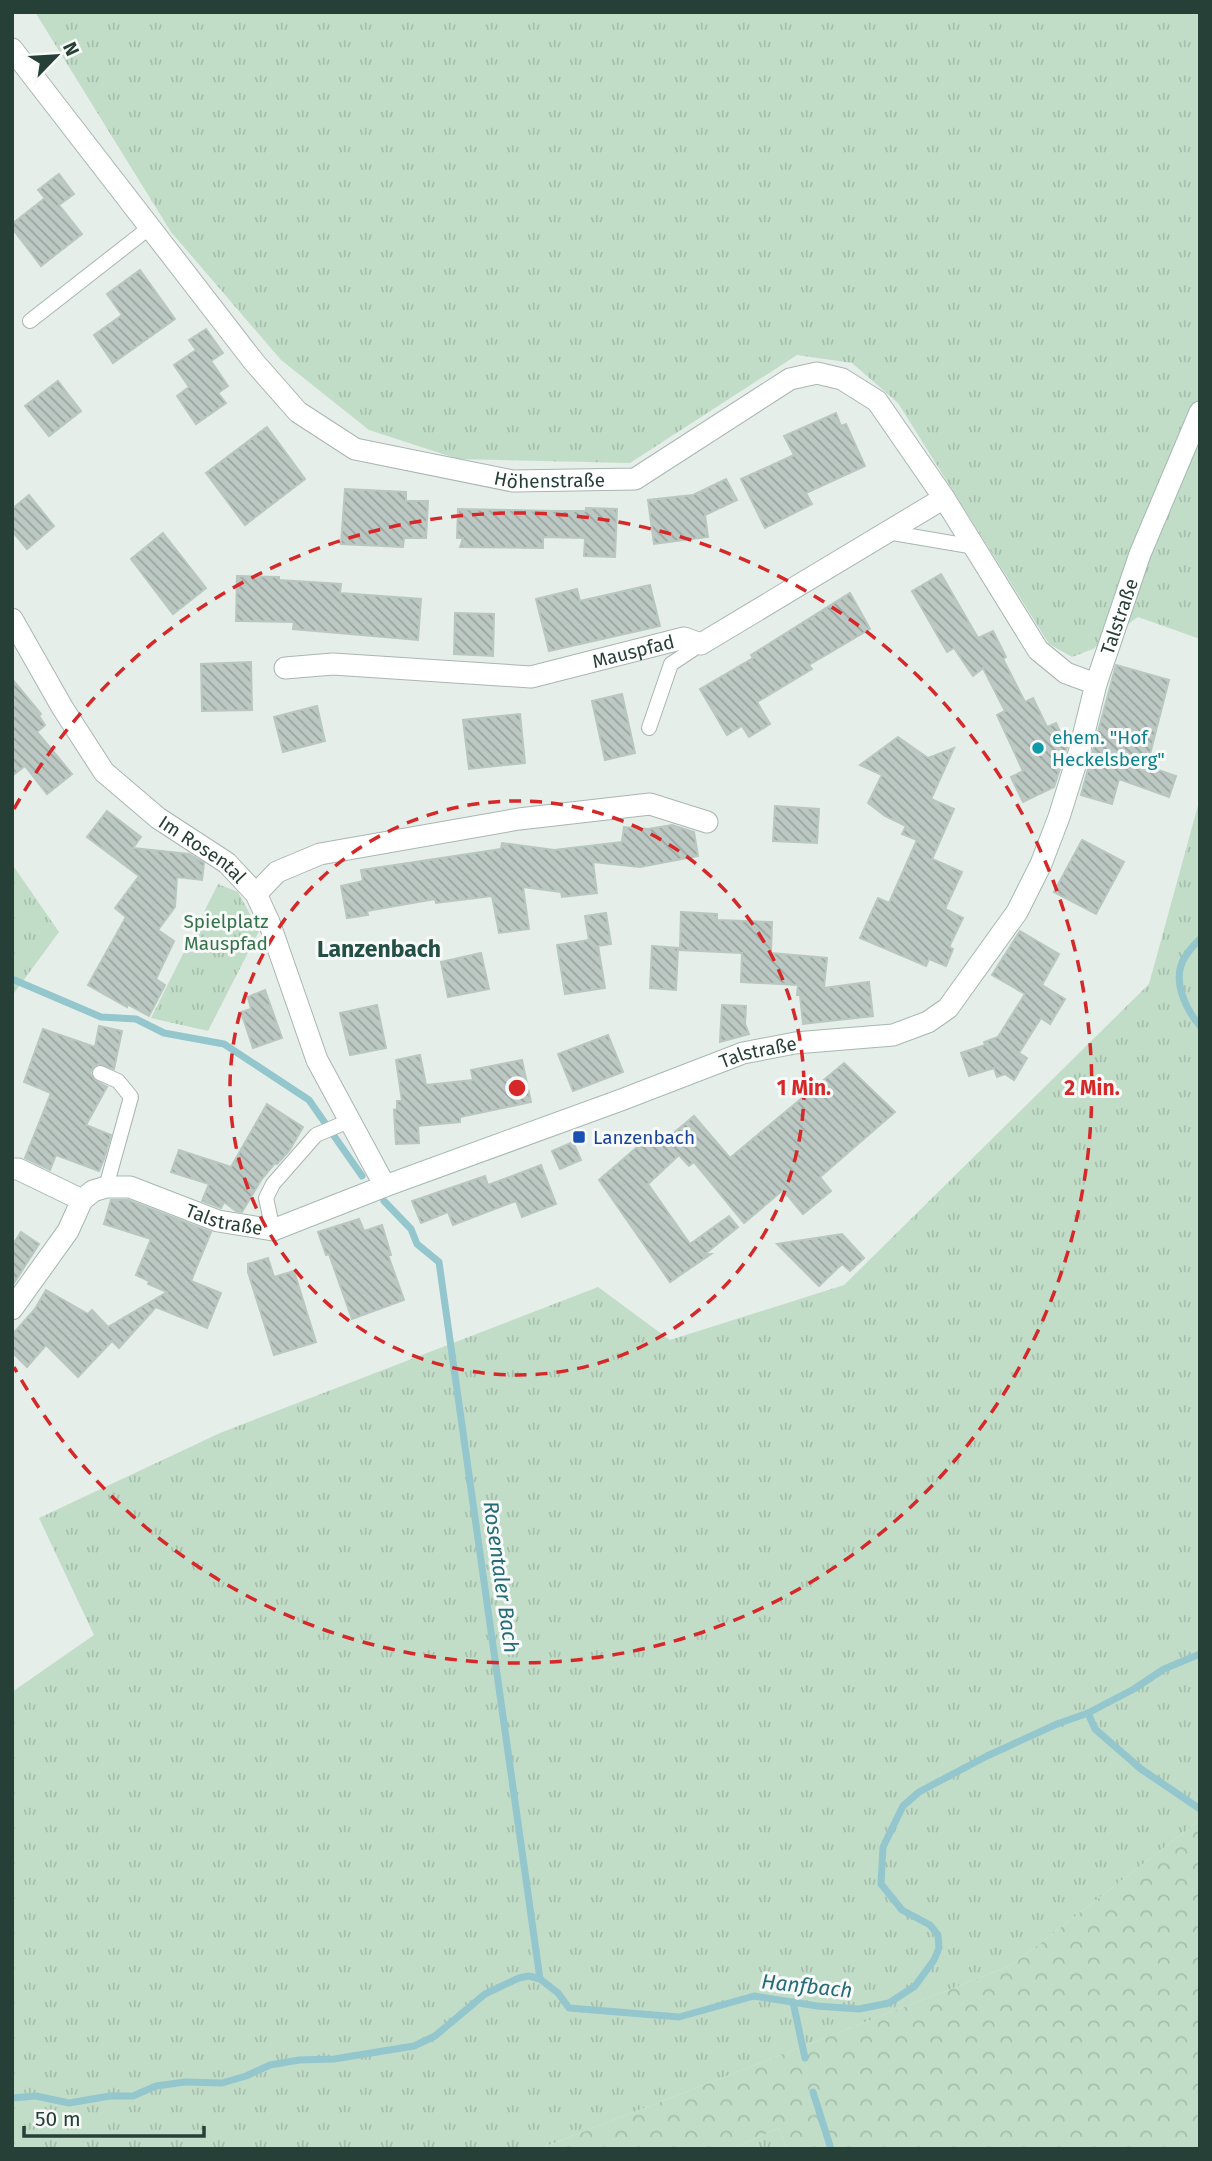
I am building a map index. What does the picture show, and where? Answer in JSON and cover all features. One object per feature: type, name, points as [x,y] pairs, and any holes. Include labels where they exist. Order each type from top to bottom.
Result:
[{"type":"street","name":"Höhenstraße","points":[[12,49],[254,362],[298,412],[355,449],[513,481],[635,479],[790,379],[817,373],[842,379],[877,401],[944,498],[1038,649],[1066,673],[1096,684]]},
{"type":"street","name":"Talstraße","points":[[106,1187],[130,1187],[218,1221],[273,1230],[385,1185],[743,1053],[795,1043],[893,1035],[928,1022],[948,1009],[1017,912],[1041,864],[1071,779],[1096,684],[1140,554],[1200,412]]},
{"type":"street","name":"Mauspfad","points":[[285,668],[333,664],[531,677],[684,638],[701,644],[944,498]]},
{"type":"street","name":"Im Rosental","points":[[12,620],[62,707],[104,772],[158,818],[227,863],[256,894],[269,922],[337,1126],[385,1185]]},
{"type":"street","points":[[256,894],[277,872],[320,854],[519,818],[650,804],[707,822]]},
{"type":"street","points":[[12,1169],[82,1200]]},
{"type":"street","points":[[12,1309],[68,1231],[82,1200],[93,1191],[106,1187]]},
{"type":"lane","points":[[30,321],[149,228]]},
{"type":"lane","points":[[887,532],[975,547]]},
{"type":"lane","points":[[649,728],[671,664],[701,644]]},
{"type":"lane","points":[[100,1073],[118,1081],[131,1097],[106,1187]]},
{"type":"lane","points":[[273,1230],[265,1198],[273,1184],[316,1135],[337,1126]]},
{"type":"green space","points":[[35,12],[1200,12],[1200,639],[1138,617],[1093,649],[1072,657],[1049,644],[898,403],[852,363],[797,355],[630,463],[458,459],[369,430],[281,360],[171,232]]},
{"type":"green space","points":[[1200,798],[1200,1820],[1012,1965],[539,2149],[12,2149],[12,1692],[94,1635],[39,1518],[220,1433],[598,1287],[670,1340],[844,1285],[1149,984]]},
{"type":"green space","points":[[12,864],[59,932],[12,996]]},
{"type":"green space","name":"Spielplatz Mauspfad","points":[[218,884],[238,892],[259,931],[208,1031],[151,1018]]},
{"type":"green space","points":[[1200,1820],[1200,2149],[787,2149],[779,2128],[731,2149],[539,2149],[1012,1965]]},
{"type":"green space","points":[[779,2128],[787,2149],[731,2149]]},
{"type":"building","points":[[59,174],[74,194],[59,205],[82,234],[41,266],[12,228],[12,224],[45,198],[38,190]]},
{"type":"building","points":[[140,270],[175,319],[113,363],[94,335],[122,315],[107,294]]},
{"type":"building","points":[[206,329],[223,353],[211,361],[228,386],[218,393],[226,403],[196,424],[177,396],[189,387],[174,365],[196,350],[189,340]]},
{"type":"building","points":[[58,381],[81,411],[49,436],[25,406]]},
{"type":"building","points":[[836,413],[841,426],[846,424],[865,466],[806,493],[812,504],[765,528],[741,479],[794,455],[784,436]]},
{"type":"building","points":[[267,427],[305,479],[245,525],[206,473]]},
{"type":"building","points":[[726,479],[737,500],[705,515],[708,537],[654,544],[648,500],[693,495]]},
{"type":"building","points":[[345,489],[406,492],[406,501],[428,501],[426,538],[404,538],[403,547],[341,544]]},
{"type":"building","points":[[29,495],[54,526],[27,549],[12,531],[12,509]]},
{"type":"building","points":[[586,508],[617,509],[615,557],[584,556],[585,538],[543,537],[543,548],[460,547],[463,538],[457,538],[458,509],[586,511]]},
{"type":"building","points":[[163,533],[206,588],[173,614],[131,559]]},
{"type":"building","points":[[941,574],[978,638],[993,631],[1006,657],[1003,659],[1025,702],[1033,698],[1047,727],[1056,723],[1067,747],[1054,787],[1023,802],[1011,777],[1023,771],[997,715],[1005,711],[983,668],[973,676],[954,648],[947,652],[912,591]]},
{"type":"building","points":[[237,576],[279,577],[279,580],[341,584],[340,593],[421,599],[418,640],[293,629],[294,622],[236,621]]},
{"type":"building","points":[[650,585],[660,626],[549,651],[536,599],[577,589],[580,601]]},
{"type":"building","points":[[850,593],[870,629],[809,665],[812,669],[757,702],[770,724],[749,737],[742,726],[727,735],[700,689],[753,658],[751,655]]},
{"type":"building","points":[[455,613],[494,614],[493,656],[454,654]]},
{"type":"building","points":[[251,662],[252,710],[202,711],[201,664]]},
{"type":"building","points":[[1116,665],[1169,680],[1147,766],[1176,776],[1169,797],[1119,779],[1112,804],[1081,795]]},
{"type":"building","points":[[12,679],[41,714],[39,716],[45,725],[37,732],[72,774],[47,794],[25,766],[12,776]]},
{"type":"building","points":[[622,694],[635,753],[605,760],[592,701]]},
{"type":"building","points":[[317,706],[325,741],[283,752],[274,717]]},
{"type":"building","points":[[520,714],[525,763],[469,769],[463,720]]},
{"type":"building","points":[[898,737],[928,758],[954,748],[931,799],[954,809],[932,859],[962,872],[945,909],[963,918],[949,947],[953,949],[946,966],[929,959],[926,966],[860,938],[878,898],[889,903],[917,840],[902,834],[906,826],[885,816],[868,803],[882,775],[860,765]]},
{"type":"building","points":[[775,806],[819,809],[817,843],[773,841]]},
{"type":"building","points":[[107,811],[141,837],[133,848],[189,854],[204,863],[202,880],[177,877],[175,907],[158,930],[174,941],[156,979],[165,985],[149,1016],[88,985],[126,917],[115,908],[139,876],[87,837]]},
{"type":"building","points":[[672,825],[694,832],[698,856],[640,867],[593,862],[597,893],[562,897],[561,892],[523,887],[529,929],[499,933],[492,896],[436,903],[435,899],[367,911],[368,915],[347,918],[341,886],[363,881],[361,870],[501,849],[502,843],[554,850],[622,842],[624,827],[648,829]]},
{"type":"building","points":[[1082,840],[1124,862],[1096,914],[1054,892]]},
{"type":"building","points":[[681,912],[717,914],[717,920],[772,922],[771,953],[827,958],[824,988],[869,982],[873,1016],[803,1024],[800,995],[797,995],[798,985],[741,982],[742,953],[680,950]]},
{"type":"building","points":[[606,913],[611,944],[598,946],[605,988],[565,994],[557,945],[589,940],[585,916]]},
{"type":"building","points":[[1020,931],[1059,954],[1042,985],[1065,999],[1050,1024],[1041,1018],[1019,1053],[1027,1058],[1014,1080],[1005,1074],[997,1077],[994,1068],[969,1076],[961,1053],[985,1045],[984,1042],[998,1037],[1025,994],[992,975]]},
{"type":"building","points":[[652,946],[678,948],[676,990],[650,988]]},
{"type":"building","points":[[481,953],[489,989],[448,997],[441,962]]},
{"type":"building","points":[[265,990],[282,1038],[253,1048],[241,1012],[251,1009],[248,997]]},
{"type":"building","points":[[377,1005],[386,1048],[350,1055],[340,1013]]},
{"type":"building","points":[[722,1005],[746,1006],[745,1024],[749,1034],[720,1042]]},
{"type":"building","points":[[99,1026],[122,1031],[114,1069],[98,1064],[90,1073],[96,1081],[107,1087],[86,1125],[111,1135],[104,1159],[99,1171],[56,1155],[50,1170],[25,1158],[51,1093],[24,1082],[43,1029],[95,1047]]},
{"type":"building","points":[[608,1035],[623,1072],[573,1091],[558,1054]]},
{"type":"building","points":[[420,1055],[426,1085],[473,1080],[471,1070],[522,1060],[531,1102],[460,1117],[460,1122],[418,1126],[419,1143],[396,1144],[394,1110],[397,1109],[397,1101],[402,1101],[396,1060]]},
{"type":"building","points":[[844,1063],[895,1112],[820,1177],[831,1191],[803,1214],[783,1190],[744,1223],[694,1162],[689,1166],[679,1155],[648,1184],[690,1244],[729,1216],[738,1227],[705,1254],[711,1254],[670,1282],[599,1180],[649,1137],[657,1147],[694,1116],[730,1158]]},
{"type":"building","points":[[267,1104],[303,1127],[289,1151],[261,1180],[242,1212],[224,1202],[221,1208],[202,1201],[209,1184],[171,1172],[179,1150],[231,1167]]},
{"type":"building","points":[[573,1142],[581,1160],[560,1169],[552,1151]]},
{"type":"building","points":[[541,1165],[556,1204],[522,1217],[516,1201],[453,1225],[448,1212],[421,1223],[412,1201],[485,1176],[488,1185]]},
{"type":"building","points":[[111,1200],[128,1200],[211,1232],[191,1281],[221,1293],[207,1328],[156,1307],[119,1348],[112,1341],[78,1377],[46,1345],[27,1367],[12,1352],[12,1335],[35,1309],[46,1290],[88,1314],[92,1310],[108,1327],[167,1292],[148,1284],[149,1281],[136,1275],[151,1239],[104,1224]]},
{"type":"building","points":[[359,1219],[364,1231],[382,1225],[391,1255],[388,1255],[404,1300],[352,1319],[329,1254],[326,1255],[318,1232]]},
{"type":"building","points":[[21,1232],[39,1244],[12,1286],[12,1246]]},
{"type":"building","points":[[842,1234],[864,1258],[850,1271],[842,1264],[819,1286],[777,1244]]},
{"type":"building","points":[[268,1258],[274,1277],[294,1271],[316,1342],[274,1355],[248,1272],[248,1264]]},
{"type":"waterway","name":"Hanfbach","points":[[1200,939],[1185,957],[1179,975],[1185,1002],[1200,1026]]},
{"type":"waterway","name":"Rosentaler Bach","points":[[12,979],[101,1017],[136,1019],[164,1033],[224,1044],[309,1100],[362,1176]]},
{"type":"waterway","name":"Rosentaler Bach","points":[[384,1201],[411,1229],[417,1244],[439,1262],[540,1979]]},
{"type":"waterway","name":"Hanfbach","points":[[12,2098],[36,2096],[69,2103],[110,2096],[133,2096],[156,2086],[185,2082],[222,2083],[270,2065],[299,2060],[334,2059],[414,2046],[435,2036],[485,1994],[529,1976],[540,1979],[558,1993],[569,2008],[679,2017],[754,1996],[817,2006],[859,2009],[889,2003],[915,1986],[934,1960],[939,1948],[938,1935],[930,1925],[902,1910],[881,1884],[883,1847],[903,1806],[919,1792],[987,1756],[1088,1713],[1134,1689],[1164,1669],[1200,1654]]},
{"type":"waterway","points":[[1088,1713],[1095,1729],[1141,1769],[1200,1809]]},
{"type":"waterway","points":[[793,2002],[805,2058]]},
{"type":"waterway","points":[[813,2092],[831,2149]]},
{"type":"place","name":"ehem. \"Hof Heckelsberg\"","points":[[1038,748]]},
{"type":"place","name":"Lanzenbach","points":[[579,1137]]},
{"type":"district","name":"Lanzenbach","points":[[379,949]]}]
